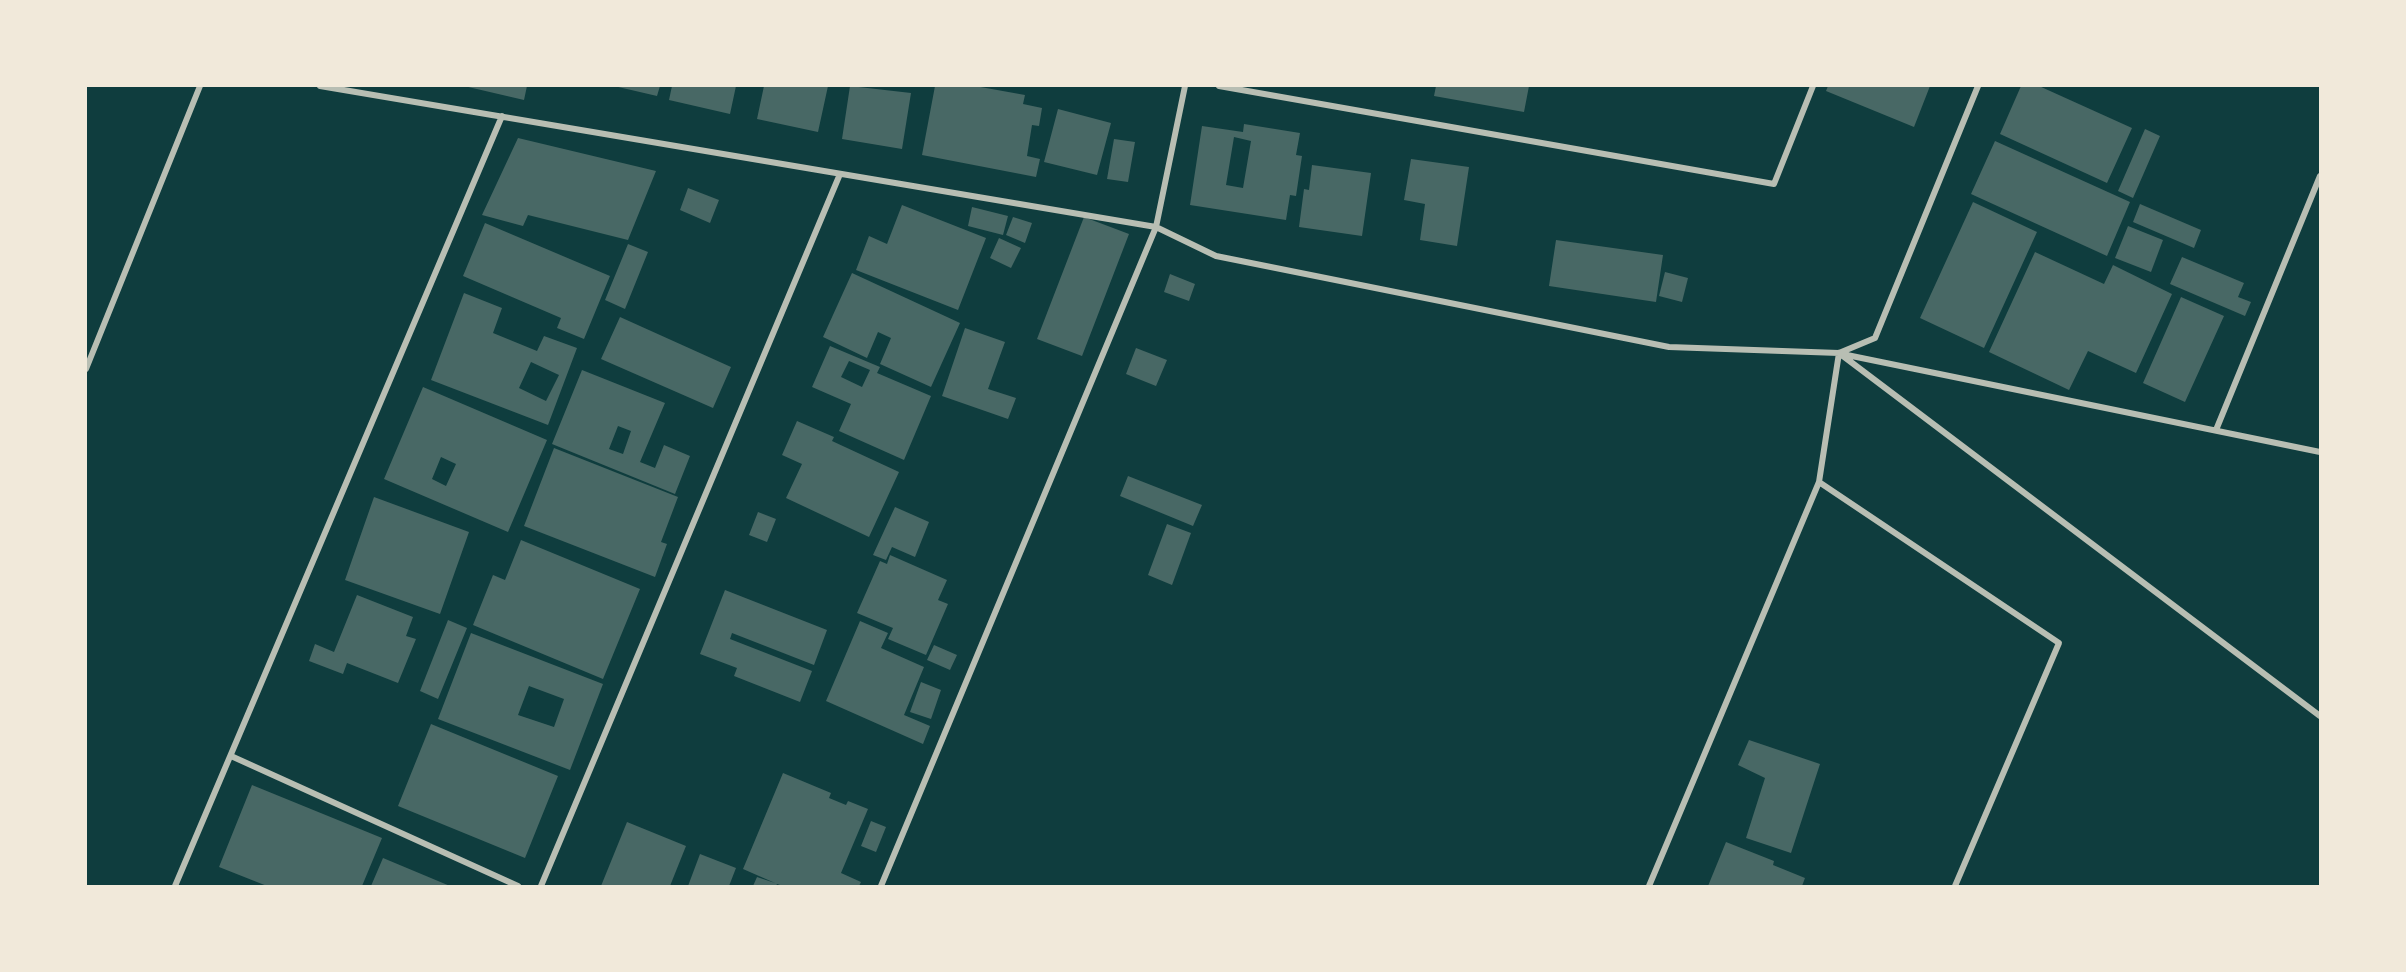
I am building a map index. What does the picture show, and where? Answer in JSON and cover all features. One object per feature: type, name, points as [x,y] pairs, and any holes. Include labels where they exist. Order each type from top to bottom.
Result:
[{"type":"street","points":[[86,369],[200,86]]},
{"type":"street","points":[[320,86],[1156,227],[1216,256],[1669,347],[1839,353],[2320,452]]},
{"type":"street","points":[[881,886],[1156,227],[1185,86]]},
{"type":"street","points":[[1219,86],[1774,184],[1814,86]]},
{"type":"street","points":[[1839,353],[1875,338],[1978,86]]},
{"type":"street","points":[[175,886],[501,116]]},
{"type":"street","points":[[541,886],[840,174]]},
{"type":"street","points":[[2216,430],[2320,177]]},
{"type":"street","points":[[1649,886],[1819,482],[1839,353]]},
{"type":"street","points":[[1839,353],[2320,716]]},
{"type":"street","points":[[1819,482],[2059,643],[1955,886]]},
{"type":"street","points":[[231,756],[518,886]]},
{"type":"building","points":[[464,86],[527,86],[524,100]]},
{"type":"building","points":[[614,86],[660,86],[657,96]]},
{"type":"building","points":[[672,86],[736,86],[730,114],[669,100]]},
{"type":"building","points":[[764,86],[828,86],[818,132],[757,119]]},
{"type":"building","points":[[850,86],[911,93],[902,149],[842,139]]},
{"type":"building","points":[[935,86],[975,86],[1025,95],[1023,104],[1042,108],[1039,126],[1032,125],[1027,156],[1040,159],[1036,177],[922,155]]},
{"type":"building","points":[[1436,86],[1529,86],[1524,112],[1434,96]]},
{"type":"building","points":[[1828,86],[1930,86],[1914,127],[1826,91]]},
{"type":"building","points":[[2021,86],[2039,86],[2132,128],[2107,183],[2000,134]]},
{"type":"building","points":[[1058,109],[1111,123],[1097,175],[1044,162]]},
{"type":"building","points":[[1244,124],[1300,133],[1296,155],[1302,156],[1296,196],[1290,195],[1286,220],[1190,205],[1202,126],[1243,132]],"holes":[[[1234,137],[1251,141],[1243,188],[1226,185]]]},
{"type":"building","points":[[2145,129],[2160,136],[2133,198],[2118,191]]},
{"type":"building","points":[[518,138],[656,171],[628,240],[528,215],[523,226],[482,215]]},
{"type":"building","points":[[1114,139],[1135,142],[1128,182],[1107,179]]},
{"type":"building","points":[[1995,141],[2130,202],[2107,256],[1971,194]]},
{"type":"building","points":[[1411,159],[1469,167],[1457,246],[1420,240],[1425,204],[1404,200]]},
{"type":"building","points":[[1312,165],[1371,173],[1362,236],[1299,227],[1304,189],[1309,190]]},
{"type":"building","points":[[688,188],[719,200],[710,223],[680,210]]},
{"type":"building","points":[[1973,202],[2037,232],[1984,348],[1920,318]]},
{"type":"building","points":[[2140,204],[2201,230],[2194,248],[2133,222]]},
{"type":"building","points":[[902,205],[986,238],[958,310],[856,270],[869,236],[887,244]]},
{"type":"building","points":[[972,207],[1008,216],[1003,235],[968,226]]},
{"type":"building","points":[[1013,217],[1032,223],[1025,243],[1006,235]]},
{"type":"building","points":[[1084,217],[1129,234],[1082,356],[1037,339]]},
{"type":"building","points":[[485,223],[610,276],[584,339],[557,328],[561,318],[463,276]]},
{"type":"building","points":[[2128,226],[2163,240],[2151,272],[2115,258]]},
{"type":"building","points":[[999,238],[1021,248],[1011,268],[990,258]]},
{"type":"building","points":[[1556,240],[1663,255],[1656,302],[1549,286]]},
{"type":"building","points":[[628,244],[648,252],[625,309],[605,300]]},
{"type":"building","points":[[2035,252],[2104,284],[2113,265],[2172,294],[2136,373],[2088,351],[2069,390],[1989,352]]},
{"type":"building","points":[[2182,257],[2244,283],[2238,297],[2251,302],[2245,316],[2170,284]]},
{"type":"building","points":[[1665,272],[1688,278],[1682,302],[1659,296]]},
{"type":"building","points":[[852,273],[960,323],[931,387],[880,364],[891,338],[878,332],[867,358],[823,337]]},
{"type":"building","points":[[1170,274],[1195,284],[1189,301],[1164,292]]},
{"type":"building","points":[[464,293],[502,308],[493,333],[537,351],[544,336],[577,348],[548,425],[431,380]],"holes":[[[531,362],[559,375],[546,401],[519,388]]]},
{"type":"building","points":[[2181,297],[2224,316],[2185,402],[2143,383]]},
{"type":"building","points":[[620,317],[731,367],[713,408],[601,359]]},
{"type":"building","points":[[965,328],[1005,342],[988,389],[1016,398],[1008,419],[942,396]]},
{"type":"building","points":[[830,346],[880,367],[877,373],[931,396],[904,460],[839,431],[851,404],[812,387]],"holes":[[[849,361],[870,370],[862,387],[841,377]]]},
{"type":"building","points":[[1136,348],[1167,360],[1156,386],[1126,374]]},
{"type":"building","points":[[582,370],[665,403],[640,462],[655,468],[664,445],[690,456],[675,494],[552,444]],"holes":[[[618,426],[631,431],[623,454],[609,449]]]},
{"type":"building","points":[[423,387],[547,440],[508,532],[384,479]],"holes":[[[441,457],[456,464],[446,486],[432,479]]]},
{"type":"building","points":[[797,421],[834,437],[832,441],[899,472],[869,537],[786,498],[802,464],[782,455]]},
{"type":"building","points":[[554,448],[678,497],[661,542],[667,544],[655,577],[524,526]]},
{"type":"building","points":[[1128,476],[1202,505],[1193,526],[1120,496]]},
{"type":"building","points":[[374,497],[469,532],[440,614],[345,580]]},
{"type":"building","points":[[895,507],[929,522],[915,557],[892,547],[886,560],[873,555]]},
{"type":"building","points":[[758,512],[776,519],[767,542],[749,535]]},
{"type":"building","points":[[1167,524],[1191,533],[1172,585],[1148,575]]},
{"type":"building","points":[[521,540],[640,589],[603,679],[473,625],[493,575],[505,580]]},
{"type":"building","points":[[890,555],[947,580],[938,600],[948,604],[926,655],[888,639],[893,628],[857,613],[880,561],[887,564]]},
{"type":"building","points":[[725,590],[827,630],[814,665],[732,633],[730,639],[812,671],[800,702],[734,676],[737,668],[700,654]]},
{"type":"building","points":[[357,595],[413,617],[406,636],[416,639],[398,683],[347,663],[343,674],[309,661],[315,644],[334,652]]},
{"type":"building","points":[[448,620],[467,628],[438,699],[420,691]]},
{"type":"building","points":[[860,621],[888,633],[881,648],[924,667],[904,715],[930,726],[923,744],[826,701]]},
{"type":"building","points":[[471,633],[603,684],[570,770],[438,719]],"holes":[[[529,686],[564,699],[554,727],[518,715]]]},
{"type":"building","points":[[934,645],[957,655],[950,670],[927,660]]},
{"type":"building","points":[[921,682],[941,690],[931,719],[910,712]]},
{"type":"building","points":[[431,724],[558,776],[525,858],[398,806]]},
{"type":"building","points":[[1749,740],[1820,764],[1791,853],[1746,838],[1765,778],[1738,765]]},
{"type":"building","points":[[783,773],[831,793],[829,798],[846,805],[848,801],[868,809],[841,873],[861,882],[859,886],[783,886],[777,884],[776,886],[753,886],[757,877],[775,883],[743,869]]},
{"type":"building","points":[[252,785],[382,838],[362,886],[267,886],[219,867]]},
{"type":"building","points":[[871,821],[886,827],[876,852],[861,846]]},
{"type":"building","points":[[627,822],[686,846],[670,886],[601,886]]},
{"type":"building","points":[[1726,842],[1774,861],[1773,865],[1805,878],[1802,886],[1708,886]]},
{"type":"building","points":[[700,854],[736,868],[729,886],[688,886]]},
{"type":"building","points":[[383,858],[450,886],[371,886]]}]
